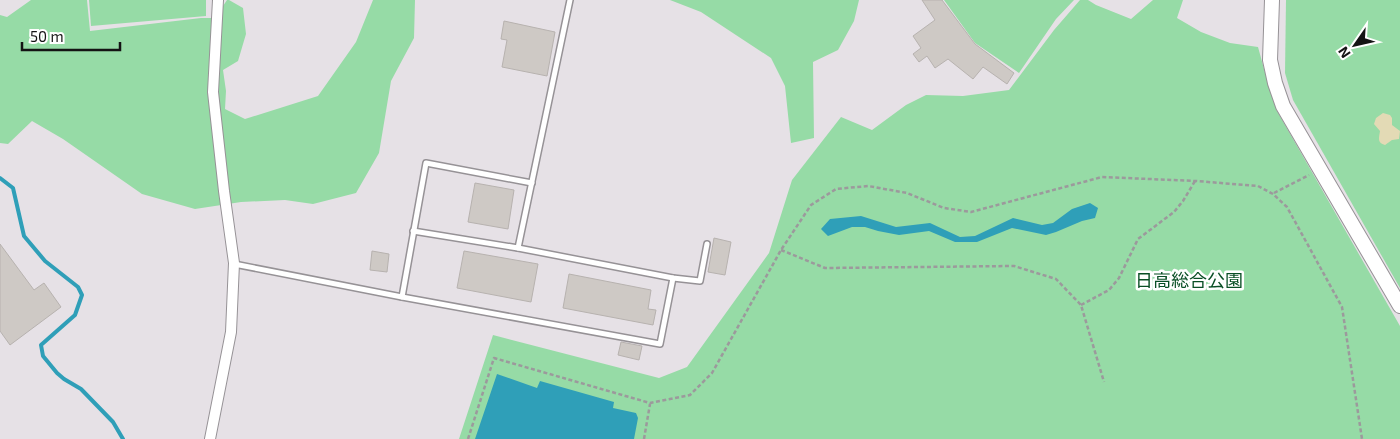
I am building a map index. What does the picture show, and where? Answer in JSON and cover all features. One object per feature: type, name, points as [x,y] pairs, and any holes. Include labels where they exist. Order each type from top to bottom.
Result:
[{"type":"street","points":[[210,439],[230,332],[234,264],[213,92],[218,0]]},
{"type":"street","points":[[1272,0],[1270,60],[1283,106],[1400,306]]},
{"type":"lane","points":[[518,248],[570,0]]},
{"type":"lane","points":[[402,297],[426,163],[532,183]]},
{"type":"lane","points":[[413,231],[518,248],[673,278],[700,281],[706,244]]},
{"type":"lane","points":[[234,264],[660,344],[673,278]]},
{"type":"path","points":[[1273,194],[1319,170]]},
{"type":"path","points":[[468,439],[494,358],[650,403],[690,396],[712,373],[781,250],[811,205],[836,189],[868,186],[907,194],[944,208],[971,212],[1102,177],[1196,180],[1258,186],[1273,194],[1287,207],[1342,307],[1362,439]]},
{"type":"path","points":[[1081,305],[1109,290],[1119,278],[1138,239],[1174,212],[1196,180]]},
{"type":"path","points":[[781,250],[825,268],[1014,266],[1056,279],[1081,305],[1104,382]]},
{"type":"path","points":[[644,439],[650,403]]},
{"type":"green space","points":[[31,0],[87,0],[90,31],[215,18],[227,0],[229,0],[243,8],[246,34],[238,61],[223,70],[226,91],[225,109],[245,119],[318,96],[356,42],[373,0],[415,0],[414,38],[391,81],[379,153],[356,193],[313,204],[285,200],[241,202],[195,209],[142,194],[63,139],[32,121],[8,144],[0,143],[0,15],[7,17]]},
{"type":"green space","points":[[89,0],[206,0],[206,16],[91,26]]},
{"type":"green space","points":[[670,0],[859,0],[854,21],[838,50],[813,62],[814,138],[791,143],[785,86],[771,58],[701,12]]},
{"type":"green space","points":[[944,0],[1074,0],[1056,19],[1019,73],[975,43]]},
{"type":"green space","name":"日高総合公園","points":[[1080,0],[1088,0],[1131,19],[1153,0],[1183,0],[1177,18],[1201,32],[1230,43],[1258,47],[1277,111],[1400,326],[1400,439],[459,439],[493,335],[659,378],[687,367],[769,253],[792,180],[841,117],[872,130],[906,105],[926,95],[963,96],[1009,90],[1054,30]]},
{"type":"green space","points":[[1286,0],[1400,0],[1400,288],[1293,100],[1285,73]]},
{"type":"sand","points":[[1383,113],[1390,115],[1392,125],[1400,131],[1399,139],[1392,140],[1385,145],[1380,142],[1380,131],[1374,124],[1376,118]]},
{"type":"water","points":[[1090,203],[1098,208],[1095,218],[1082,221],[1056,232],[1046,235],[1012,228],[977,242],[955,242],[929,231],[899,235],[865,227],[852,227],[828,236],[821,229],[830,219],[861,216],[896,227],[930,223],[960,237],[975,236],[1013,218],[1042,225],[1053,223],[1072,209]]},
{"type":"water","points":[[497,374],[537,388],[540,381],[614,402],[613,408],[636,413],[638,418],[634,439],[475,439]]},
{"type":"building","points":[[922,0],[942,0],[975,44],[1014,73],[1007,84],[983,67],[973,79],[948,59],[935,68],[927,56],[919,62],[913,54],[921,48],[913,36],[935,20]]},
{"type":"building","points":[[504,21],[555,32],[547,76],[502,67],[507,40],[501,39]]},
{"type":"building","points":[[475,183],[514,190],[508,229],[468,222]]},
{"type":"building","points":[[714,238],[731,242],[725,275],[708,272]]},
{"type":"building","points":[[0,244],[34,290],[44,283],[61,307],[10,345],[0,331]]},
{"type":"building","points":[[372,251],[389,254],[387,272],[370,270]]},
{"type":"building","points":[[464,251],[538,264],[531,302],[457,288]]},
{"type":"building","points":[[569,274],[651,290],[648,309],[656,310],[653,325],[563,308]]},
{"type":"building","points":[[621,342],[642,346],[639,360],[618,355]]},
{"type":"waterway","points":[[0,178],[13,188],[24,236],[45,261],[78,287],[82,295],[75,315],[41,345],[43,356],[57,373],[81,389],[113,422],[123,439]]}]
